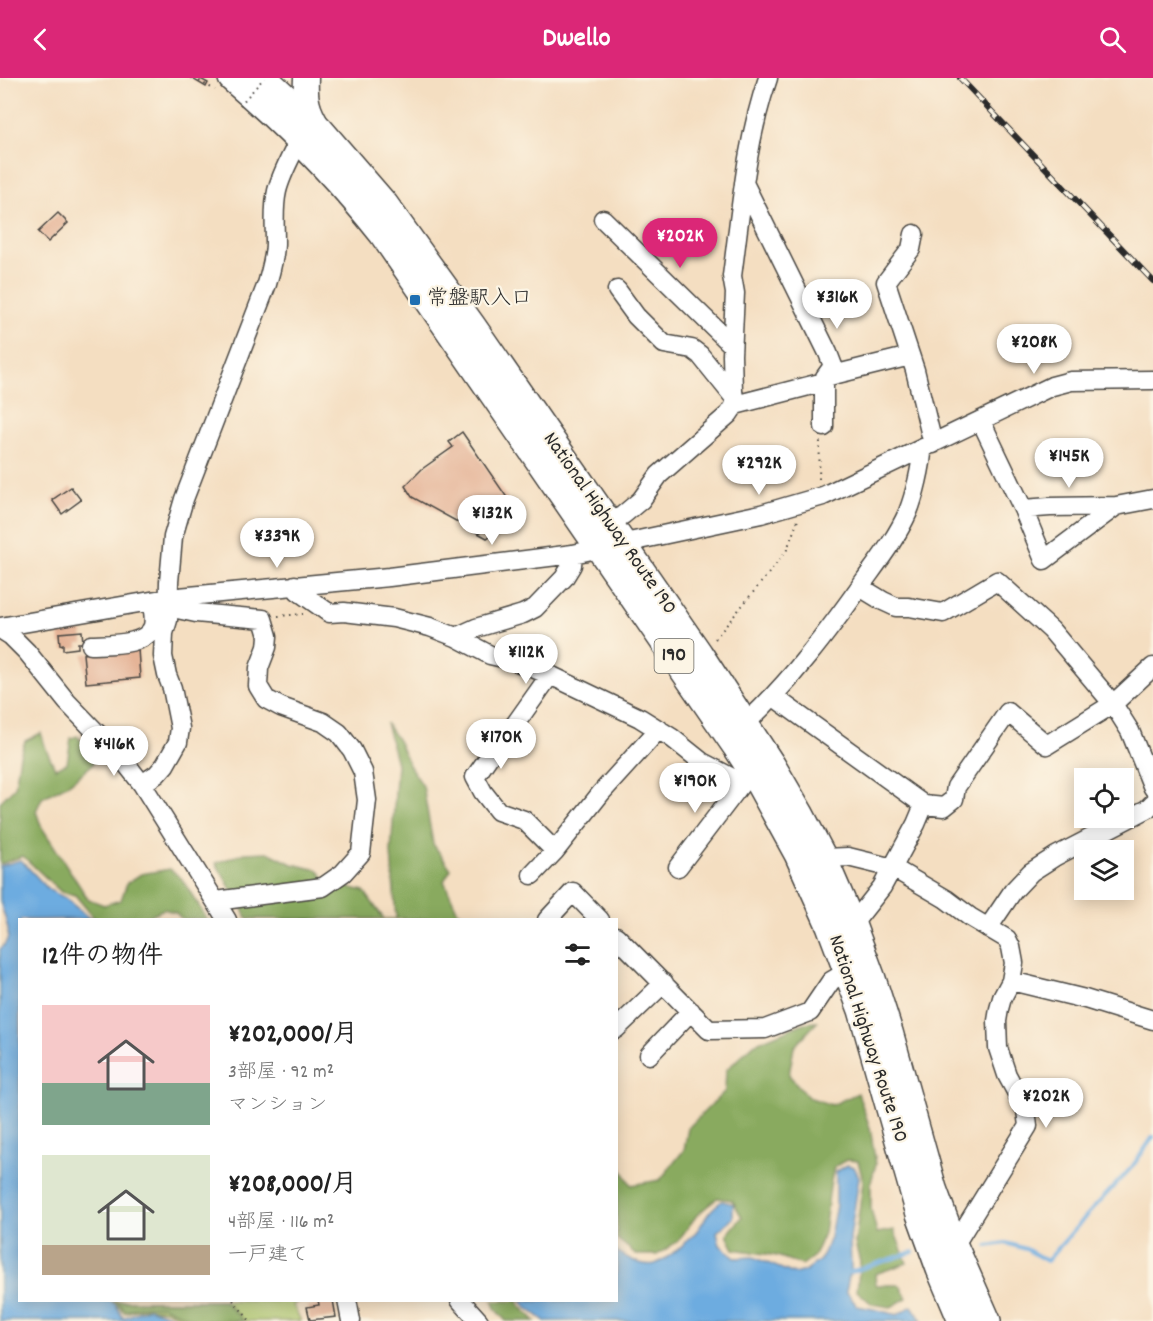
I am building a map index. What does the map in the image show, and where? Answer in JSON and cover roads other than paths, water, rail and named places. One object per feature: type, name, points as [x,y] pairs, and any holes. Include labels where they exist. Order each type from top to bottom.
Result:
[{"type":"highway","name":"National Highway Route 190","points":[[264,78],[310,135],[338,180],[383,234],[461,348],[599,541],[666,644],[748,779],[798,854],[848,971],[872,1042],[920,1214],[962,1321]]},
{"type":"highway","name":"National Highway Route 190","points":[[224,84],[310,135]]},
{"type":"highway","name":"National Highway Route 190","points":[[599,541],[699,654],[772,766],[822,858],[852,925],[872,979],[933,1189],[954,1246],[987,1321]]},
{"type":"main road","points":[[306,78],[306,103],[311,115],[310,135]]},
{"type":"street","points":[[456,637],[476,628],[524,614],[535,608],[564,578],[572,565],[641,500],[659,475],[729,414],[734,400],[732,345],[735,293],[732,276],[749,147],[768,78]]},
{"type":"street","points":[[142,784],[157,774],[165,765],[178,742],[180,728],[163,656],[163,602],[173,537],[184,499],[267,284],[274,260],[274,216],[277,192],[288,163],[310,135]]},
{"type":"street","points":[[744,183],[833,366],[825,380],[824,427]]},
{"type":"street","points":[[603,219],[732,345]]},
{"type":"street","points":[[745,724],[774,697],[833,624],[895,538],[909,510],[927,447],[910,356],[886,282],[911,249],[914,234]]},
{"type":"street","points":[[617,290],[636,316],[664,344],[692,349],[700,355],[734,400]]},
{"type":"street","points":[[734,400],[825,380],[910,356]]},
{"type":"street","points":[[0,628],[163,602],[295,585],[389,577],[761,514],[812,500],[1052,386],[1071,381],[1153,380]]},
{"type":"street","points":[[981,421],[1023,508],[1044,560],[1116,506]]},
{"type":"street","points":[[1023,508],[1116,506],[1153,500]]},
{"type":"street","points":[[860,587],[896,607],[943,613],[996,581],[1051,630],[1113,704],[1130,731],[1153,788]]},
{"type":"street","points":[[295,585],[298,591],[330,613],[344,612],[394,618],[430,627],[456,637],[490,655],[513,660],[550,675],[640,718],[702,762],[748,779],[678,867]]},
{"type":"street","points":[[163,602],[196,613],[263,619],[268,636],[267,647],[259,668],[258,686],[266,699],[323,722],[339,733],[352,750],[363,772],[367,800],[361,853],[343,873],[323,887],[216,900]]},
{"type":"street","points":[[91,645],[138,641],[153,628],[163,602]]},
{"type":"street","points":[[0,628],[27,652],[68,702],[123,760],[142,784],[226,918]]},
{"type":"street","points":[[774,697],[924,805],[945,807],[954,799],[956,787],[1008,712],[1047,745],[1113,704],[1153,667]]},
{"type":"street","points":[[550,675],[475,777],[498,811],[524,820],[555,851]]},
{"type":"street","points":[[532,875],[658,729]]},
{"type":"street","points":[[852,925],[882,887],[924,805]]},
{"type":"street","points":[[988,928],[1014,891],[1031,872],[1056,855],[1151,809]]},
{"type":"street","points":[[822,858],[848,857],[892,868],[946,899],[1006,939],[1011,947],[1014,963],[1011,981],[999,1009],[998,1048],[1007,1075],[1026,1110],[1028,1126],[954,1246]]},
{"type":"street","points":[[549,918],[573,892],[598,918]]},
{"type":"street","points":[[618,938],[709,1030],[765,1029],[810,1012],[831,981],[848,971]]},
{"type":"street","points":[[1011,981],[1085,999],[1153,1020]]},
{"type":"street","points":[[618,1027],[664,983]]},
{"type":"street","points":[[649,1055],[691,1011]]},
{"type":"street","points":[[348,1302],[351,1321]]},
{"type":"street","points":[[462,1302],[479,1321]]},
{"type":"water","points":[[21,860],[49,890],[65,898],[89,918],[18,918],[18,1302],[112,1302],[116,1305],[123,1318],[149,1308],[185,1321],[0,1321],[0,949],[8,938],[8,926],[0,900],[0,866]]},
{"type":"water","points":[[847,1165],[854,1167],[859,1177],[850,1238],[851,1267],[846,1291],[857,1306],[897,1315],[912,1306],[922,1321],[711,1321],[696,1318],[682,1321],[545,1321],[522,1302],[618,1302],[618,1252],[640,1263],[650,1265],[660,1262],[688,1240],[710,1212],[722,1201],[733,1204],[733,1218],[717,1232],[720,1245],[735,1258],[753,1257],[794,1274],[805,1271],[820,1260],[830,1237],[836,1205],[836,1172]]},
{"type":"waterway","points":[[987,1246],[1006,1243],[1026,1249],[1047,1261],[1132,1167],[1153,1137]]},
{"type":"waterway","points":[[847,1273],[913,1252]]},
{"type":"railway","points":[[960,78],[1153,281]]},
{"type":"place","name":"常盤駅入口","points":[[415,300]]}]
